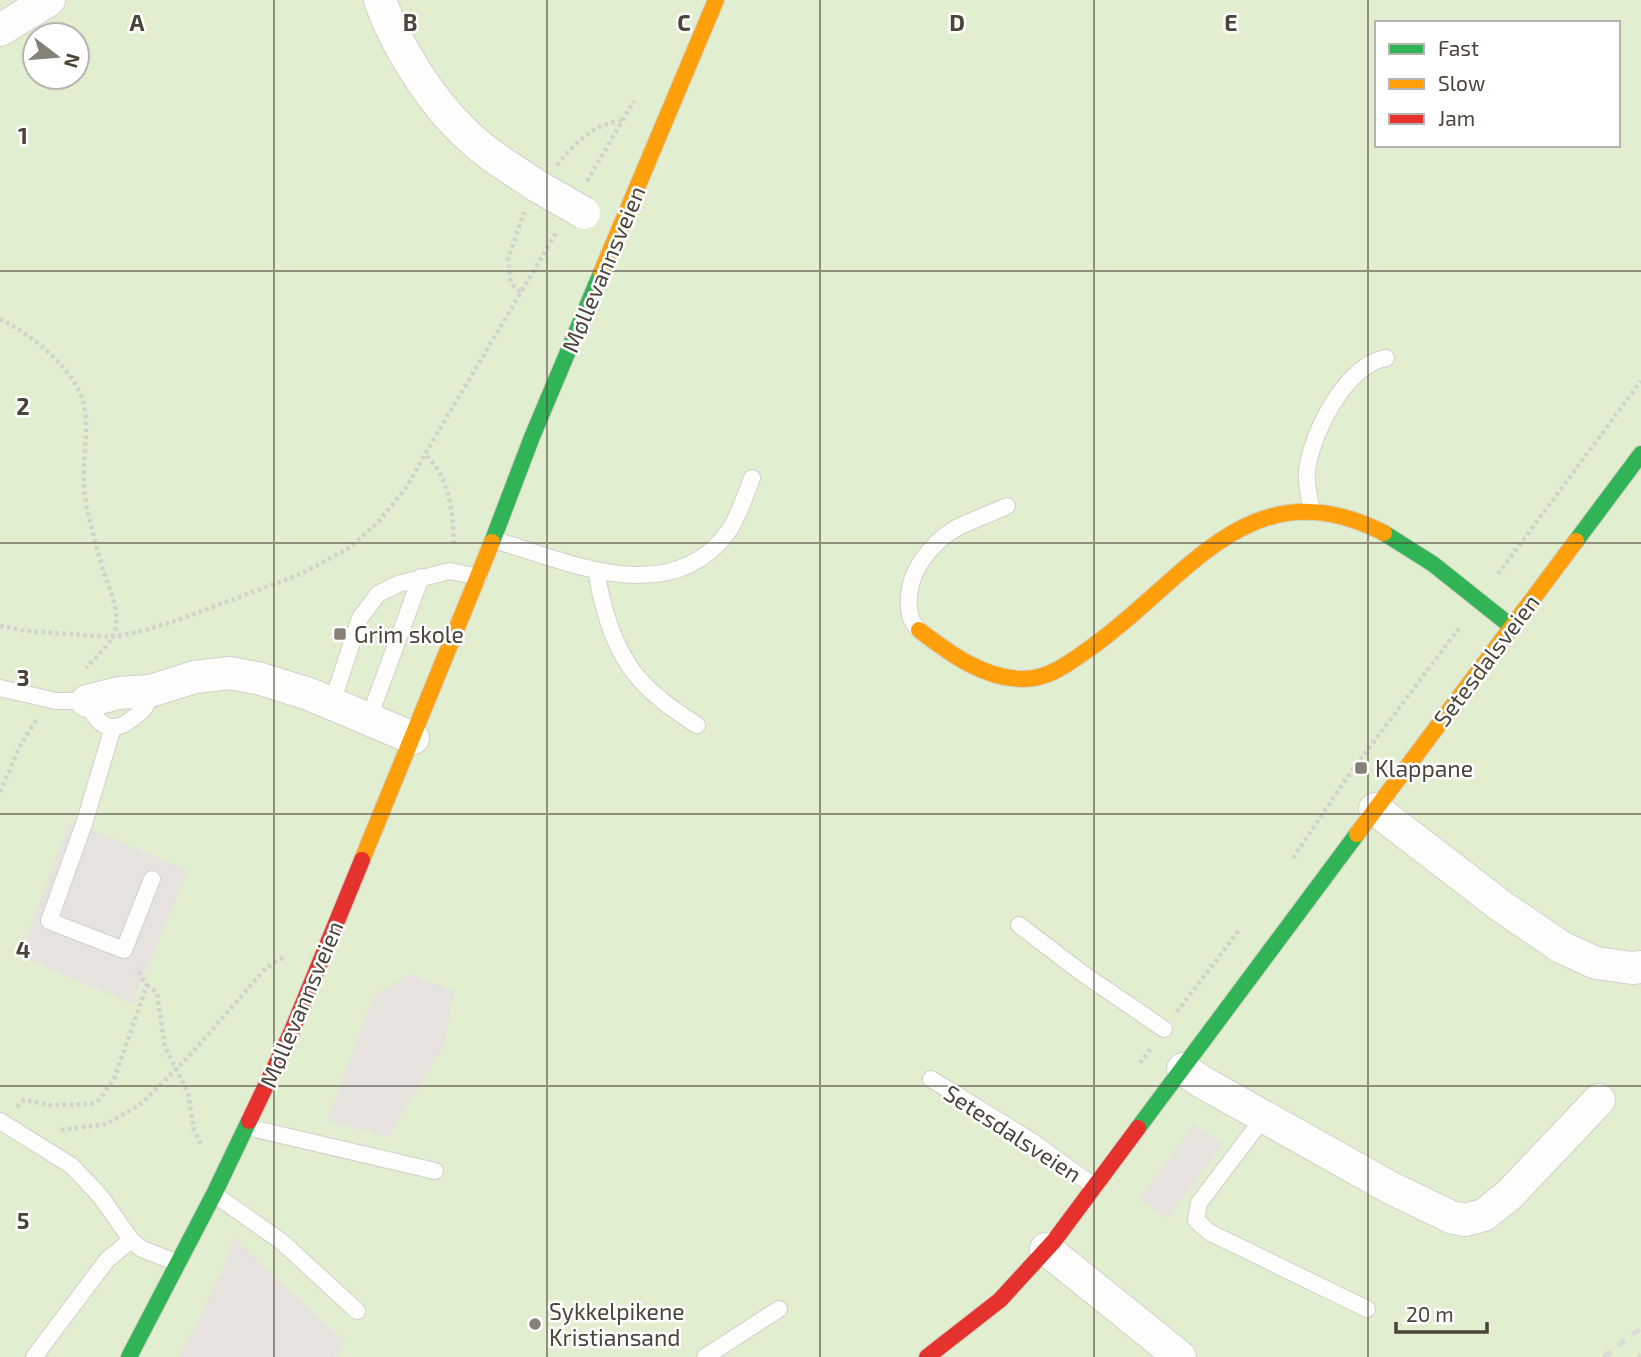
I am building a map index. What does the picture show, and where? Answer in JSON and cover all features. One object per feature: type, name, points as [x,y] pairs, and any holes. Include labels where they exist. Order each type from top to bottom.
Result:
[{"type":"main road","name":"Møllevannsveien","points":[[129,1357],[214,1194],[291,1032],[494,540],[532,437],[716,0]]},
{"type":"main road","name":"Setesdalsveien","points":[[927,1357],[1000,1300],[1046,1249],[1641,454]]},
{"type":"main road","points":[[919,631],[949,653],[975,667],[1006,677],[1038,677],[1061,668],[1114,632],[1182,569],[1236,528],[1285,512],[1312,510],[1343,515],[1389,536],[1425,559],[1512,626]]},
{"type":"street","points":[[0,30],[50,0]]},
{"type":"street","points":[[380,0],[406,54],[430,92],[463,132],[505,166],[539,187],[583,202],[620,227]]},
{"type":"street","points":[[87,701],[119,693],[150,691],[195,677],[230,673],[261,679],[332,703],[413,738]]},
{"type":"street","points":[[1375,809],[1501,906],[1561,947],[1596,963],[1641,967]]},
{"type":"street","points":[[1183,1069],[1391,1188],[1451,1217],[1465,1220],[1484,1215],[1509,1195],[1599,1100]]},
{"type":"street","points":[[1046,1249],[1180,1357]]},
{"type":"lane","points":[[1312,510],[1307,493],[1307,472],[1312,448],[1323,421],[1361,369],[1377,359],[1386,358]]},
{"type":"lane","points":[[494,540],[597,572],[659,575],[700,558],[727,533],[736,519],[751,478]]},
{"type":"lane","points":[[919,631],[912,624],[908,609],[909,588],[916,569],[929,550],[967,523],[1007,506]]},
{"type":"lane","points":[[332,703],[360,618],[379,594],[398,584],[450,571],[479,577]]},
{"type":"lane","points":[[597,572],[612,635],[626,664],[669,708],[697,725]]},
{"type":"lane","points":[[369,718],[421,578]]},
{"type":"lane","points":[[0,688],[56,701],[87,701],[93,716],[105,725],[113,727],[123,727],[145,708],[150,691]]},
{"type":"lane","points":[[113,727],[85,821],[49,921],[124,950],[152,879]]},
{"type":"lane","points":[[1019,925],[1082,973],[1164,1029]]},
{"type":"lane","name":"Setesdalsveien","points":[[931,1079],[1033,1142],[1095,1187]]},
{"type":"lane","points":[[1264,1117],[1199,1203],[1196,1220],[1209,1232],[1367,1309]]},
{"type":"lane","points":[[2,1122],[72,1166],[101,1196],[131,1240],[142,1248],[178,1264]]},
{"type":"lane","points":[[247,1127],[435,1171]]},
{"type":"lane","points":[[214,1194],[282,1242],[357,1311]]},
{"type":"lane","points":[[34,1357],[107,1260],[131,1240]]},
{"type":"lane","points":[[705,1357],[779,1309]]},
{"type":"path","points":[[583,202],[638,93]]},
{"type":"path","points":[[0,319],[27,336],[64,368],[85,406],[88,423],[83,470],[85,496],[117,616],[116,629],[103,650]]},
{"type":"path","points":[[1291,861],[1348,776],[1641,381]]},
{"type":"path","points":[[0,626],[26,631],[111,637],[177,620],[301,575],[349,548],[377,523],[406,488],[425,454]]},
{"type":"path","points":[[0,792],[20,746],[36,720],[56,701]]},
{"type":"path","points":[[1134,1072],[1244,924]]},
{"type":"path","points":[[124,950],[147,985],[157,993],[165,1047],[188,1093],[194,1130],[204,1152]]},
{"type":"path","points":[[30,1139],[49,1131],[107,1124],[141,1104],[266,968],[288,954]]},
{"type":"path","points":[[2,1122],[24,1100],[79,1106],[99,1100],[114,1079],[147,985]]},
{"type":"green space","points":[[0,0],[1641,0],[1641,1357],[0,1357]]},
{"type":"shaded area","points":[[69,823],[84,826],[188,871],[132,1004],[20,956]]},
{"type":"shaded area","points":[[409,974],[454,991],[444,1046],[388,1137],[327,1121],[373,997]]},
{"type":"shaded area","points":[[1194,1124],[1223,1144],[1167,1219],[1139,1199]]},
{"type":"shaded area","points":[[233,1237],[346,1343],[335,1357],[178,1357],[197,1324],[229,1254]]},
{"type":"railway","points":[[1604,1357],[1641,1328]]},
{"type":"railway","points":[[1638,1357],[1641,1354]]},
{"type":"traffic: fast","points":[[492,542],[532,437],[601,273]]},
{"type":"traffic: fast","points":[[1576,541],[1641,454]]},
{"type":"traffic: fast","points":[[1384,533],[1433,564],[1512,627]]},
{"type":"traffic: fast","points":[[1138,1128],[1357,834]]},
{"type":"traffic: fast","points":[[129,1357],[249,1121]]},
{"type":"traffic: slow","points":[[601,273],[716,0]]},
{"type":"traffic: slow","points":[[919,630],[955,656],[981,670],[1009,678],[1032,678],[1058,669],[1081,654],[1223,539],[1257,521],[1294,512],[1336,515],[1384,533]]},
{"type":"traffic: slow","points":[[1357,834],[1576,541]]},
{"type":"traffic: slow","points":[[362,860],[492,542]]},
{"type":"traffic: jam","points":[[249,1121],[291,1033],[362,860]]},
{"type":"traffic: jam","points":[[927,1357],[1000,1300],[1054,1241],[1138,1128]]},
{"type":"place","name":"Grim skole","points":[[340,634]]},
{"type":"place","name":"Klappane","points":[[1361,768]]},
{"type":"place","name":"Sykkelpikene Kristiansand","points":[[535,1324]]}]
